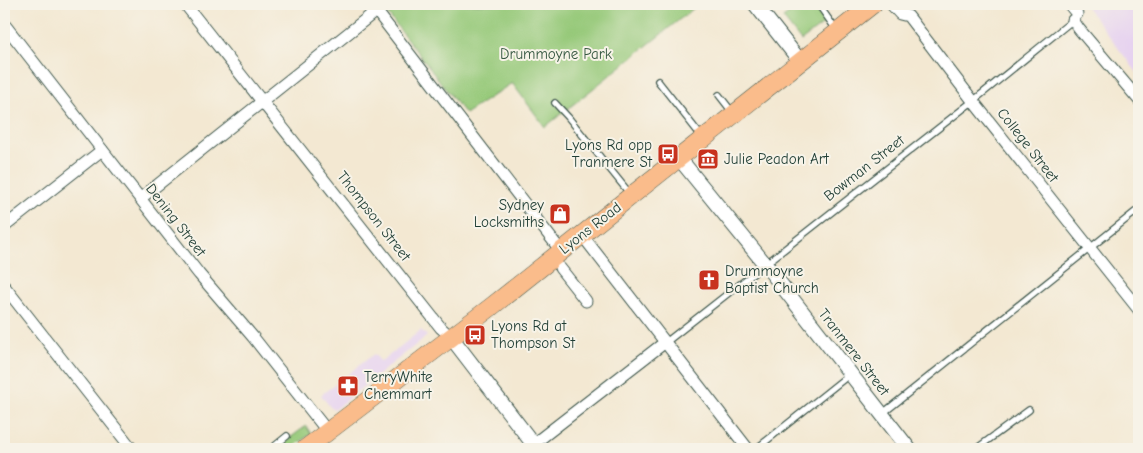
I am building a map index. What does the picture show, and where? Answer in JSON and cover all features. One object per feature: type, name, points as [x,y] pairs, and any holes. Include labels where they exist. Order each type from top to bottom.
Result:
[{"type":"main road","name":"Lyons Road","points":[[305,449],[451,337],[561,259],[582,235],[873,4]]},
{"type":"street","name":"Thompson Street","points":[[185,4],[441,328],[451,337],[533,448]]},
{"type":"street","points":[[755,4],[800,61]]},
{"type":"street","name":"College Street","points":[[891,4],[900,14],[908,16],[1139,310]]},
{"type":"street","points":[[1069,4],[1079,29],[1139,100]]},
{"type":"street","points":[[141,198],[218,138],[373,7],[561,259],[586,301]]},
{"type":"street","name":"Dening Street","points":[[4,24],[199,274],[253,337],[328,432]]},
{"type":"street","points":[[4,227],[102,150]]},
{"type":"street","name":"Tranmere Street","points":[[680,158],[909,449]]},
{"type":"street","points":[[582,235],[748,449]]},
{"type":"street","points":[[4,286],[132,449]]},
{"type":"street","name":"Bowman Street","points":[[533,448],[665,343]]},
{"type":"lane","points":[[818,4],[838,32]]},
{"type":"lane","name":"Bowman Street","points":[[665,343],[973,101],[1075,17]]},
{"type":"lane","points":[[658,82],[703,139]]},
{"type":"lane","points":[[719,95],[734,115]]},
{"type":"lane","points":[[556,104],[631,196]]},
{"type":"lane","points":[[882,414],[1139,209]]},
{"type":"lane","points":[[756,449],[850,374]]},
{"type":"lane","points":[[976,449],[1029,410]]},
{"type":"lane","points":[[271,449],[287,436]]},
{"type":"shaded area","points":[[1084,4],[1139,4],[1139,75]]},
{"type":"shaded area","points":[[421,330],[427,336],[335,409],[331,408],[321,395],[374,354],[381,362]]},
{"type":"green space","name":"Drummoyne Park","points":[[380,4],[699,4],[545,127],[512,83],[465,114]]},
{"type":"green space","points":[[802,4],[812,4],[826,22],[801,41],[783,18]]},
{"type":"green space","points":[[306,426],[311,434],[290,449],[275,449]]},
{"type":"place","name":"Lyons Rd opp Tranmere St","points":[[668,154]]},
{"type":"place","name":"Julie Peadon Art","points":[[708,159]]},
{"type":"place","name":"Sydney Locksmiths","points":[[560,214]]},
{"type":"place","name":"Drummoyne Baptist Church","points":[[709,280]]},
{"type":"place","name":"Lyons Rd at Thompson St","points":[[475,335]]},
{"type":"place","name":"TerryWhite Chemmart","points":[[348,386]]}]
